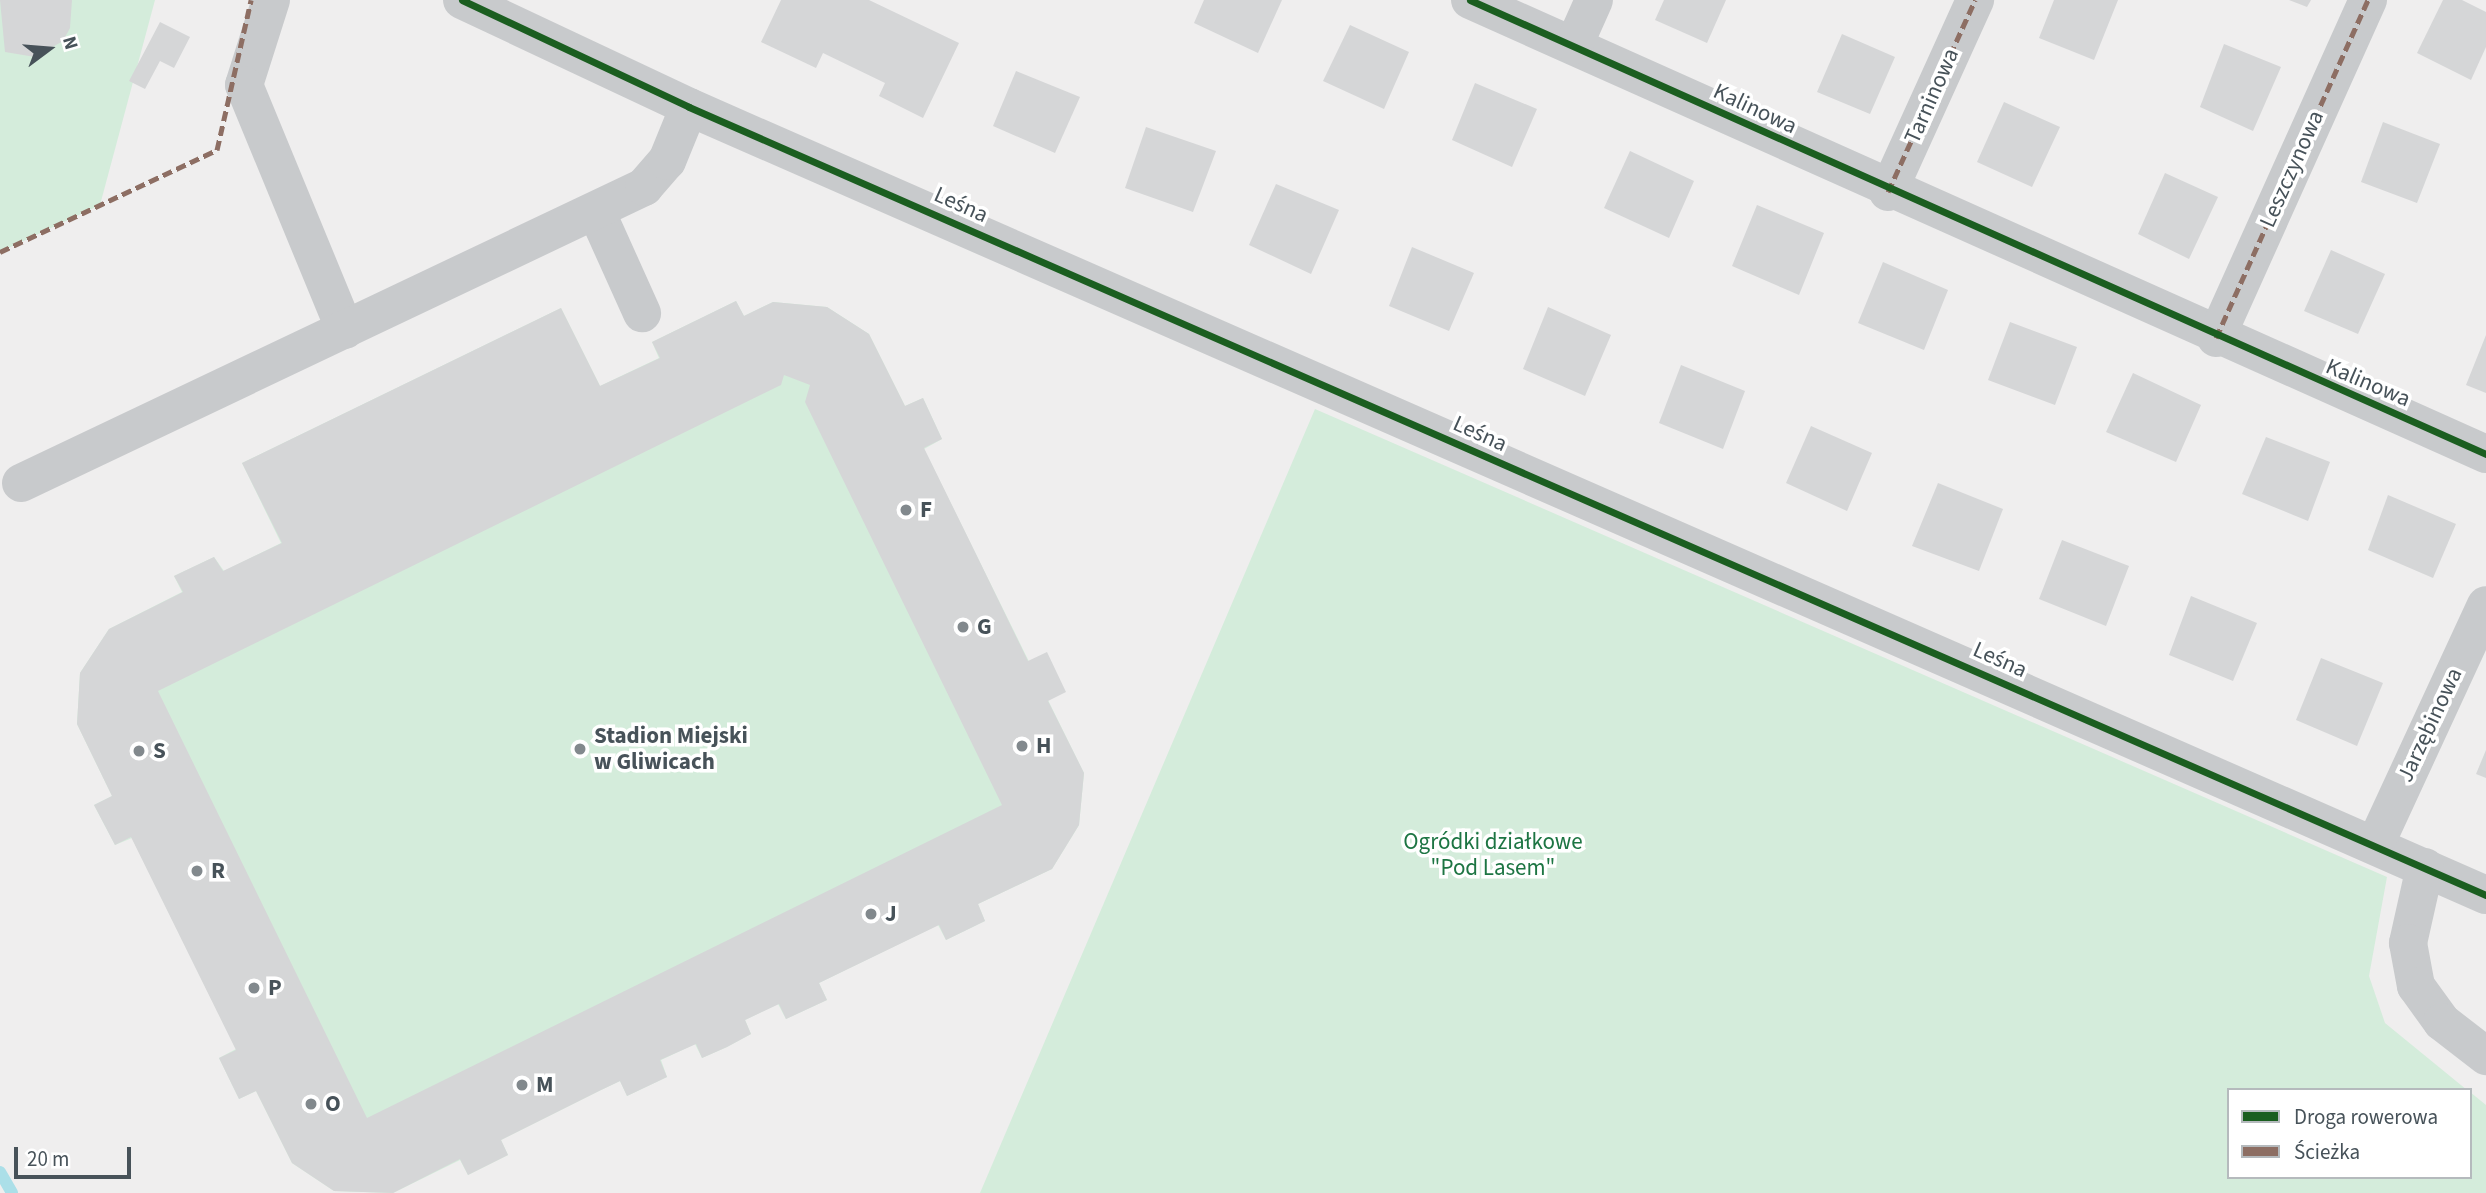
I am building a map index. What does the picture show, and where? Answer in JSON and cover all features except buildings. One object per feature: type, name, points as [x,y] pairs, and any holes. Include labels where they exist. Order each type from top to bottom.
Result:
[{"type":"street","points":[[271,0],[244,85],[345,330]]},
{"type":"street","name":"Kalinowa","points":[[1470,0],[1574,45],[1888,192],[2216,338],[2486,454]]},
{"type":"street","points":[[1574,45],[1594,0]]},
{"type":"street","name":"Tarninowa","points":[[1888,192],[1975,0]]},
{"type":"street","name":"Leszczynowa","points":[[2216,338],[2368,0]]},
{"type":"street","name":"Leśna","points":[[469,1],[689,107],[2486,895]]},
{"type":"street","points":[[21,483],[597,213],[644,187],[659,170],[689,107]]},
{"type":"street","points":[[597,213],[642,313]]},
{"type":"street","name":"Jarzębinowa","points":[[2375,845],[2486,605]]},
{"type":"street","points":[[2425,867],[2408,943],[2416,986],[2442,1022],[2486,1056]]},
{"type":"green space","points":[[0,0],[155,0],[100,205],[0,252]]},
{"type":"green space","name":"Stadion Miejski w Gliwicach","points":[[736,301],[744,316],[773,302],[827,307],[869,334],[905,406],[923,398],[942,439],[924,449],[1084,773],[1079,825],[1052,869],[978,904],[985,921],[946,940],[938,925],[819,983],[827,1000],[786,1019],[778,1004],[745,1020],[751,1034],[727,1047],[702,1058],[695,1044],[661,1060],[667,1077],[627,1096],[620,1081],[599,1091],[501,1140],[508,1155],[468,1175],[460,1160],[393,1193],[334,1191],[292,1163],[256,1091],[239,1099],[219,1058],[236,1049],[132,838],[115,845],[94,805],[112,796],[77,724],[80,673],[109,629],[182,592],[174,576],[214,557],[224,571],[281,543],[242,463],[561,308],[600,386],[659,358],[652,342]]},
{"type":"green space","name":"Ogródki działkowe \"Pod Lasem\"","points":[[1315,409],[2387,877],[2369,976],[2385,1023],[2465,1088],[2227,1088],[2227,1179],[2472,1179],[2472,1094],[2486,1105],[2486,1193],[980,1193]]},
{"type":"waterway","points":[[0,1172],[12,1193]]},
{"type":"marked path","points":[[0,252],[217,150],[251,0]]},
{"type":"marked path","points":[[1888,192],[1975,0]]},
{"type":"marked path","points":[[2216,338],[2368,0]]},
{"type":"cycle path","points":[[462,0],[689,107],[2486,895]]},
{"type":"cycle path","points":[[1470,0],[2486,454]]},
{"type":"place","name":"F","points":[[906,510]]},
{"type":"place","name":"G","points":[[963,627]]},
{"type":"place","name":"H","points":[[1022,746]]},
{"type":"place","name":"Stadion Miejski w Gliwicach","points":[[580,749]]},
{"type":"place","name":"S","points":[[139,751]]},
{"type":"place","name":"R","points":[[197,871]]},
{"type":"place","name":"J","points":[[871,914]]},
{"type":"place","name":"P","points":[[254,988]]},
{"type":"place","name":"M","points":[[522,1085]]},
{"type":"place","name":"O","points":[[311,1104]]}]
